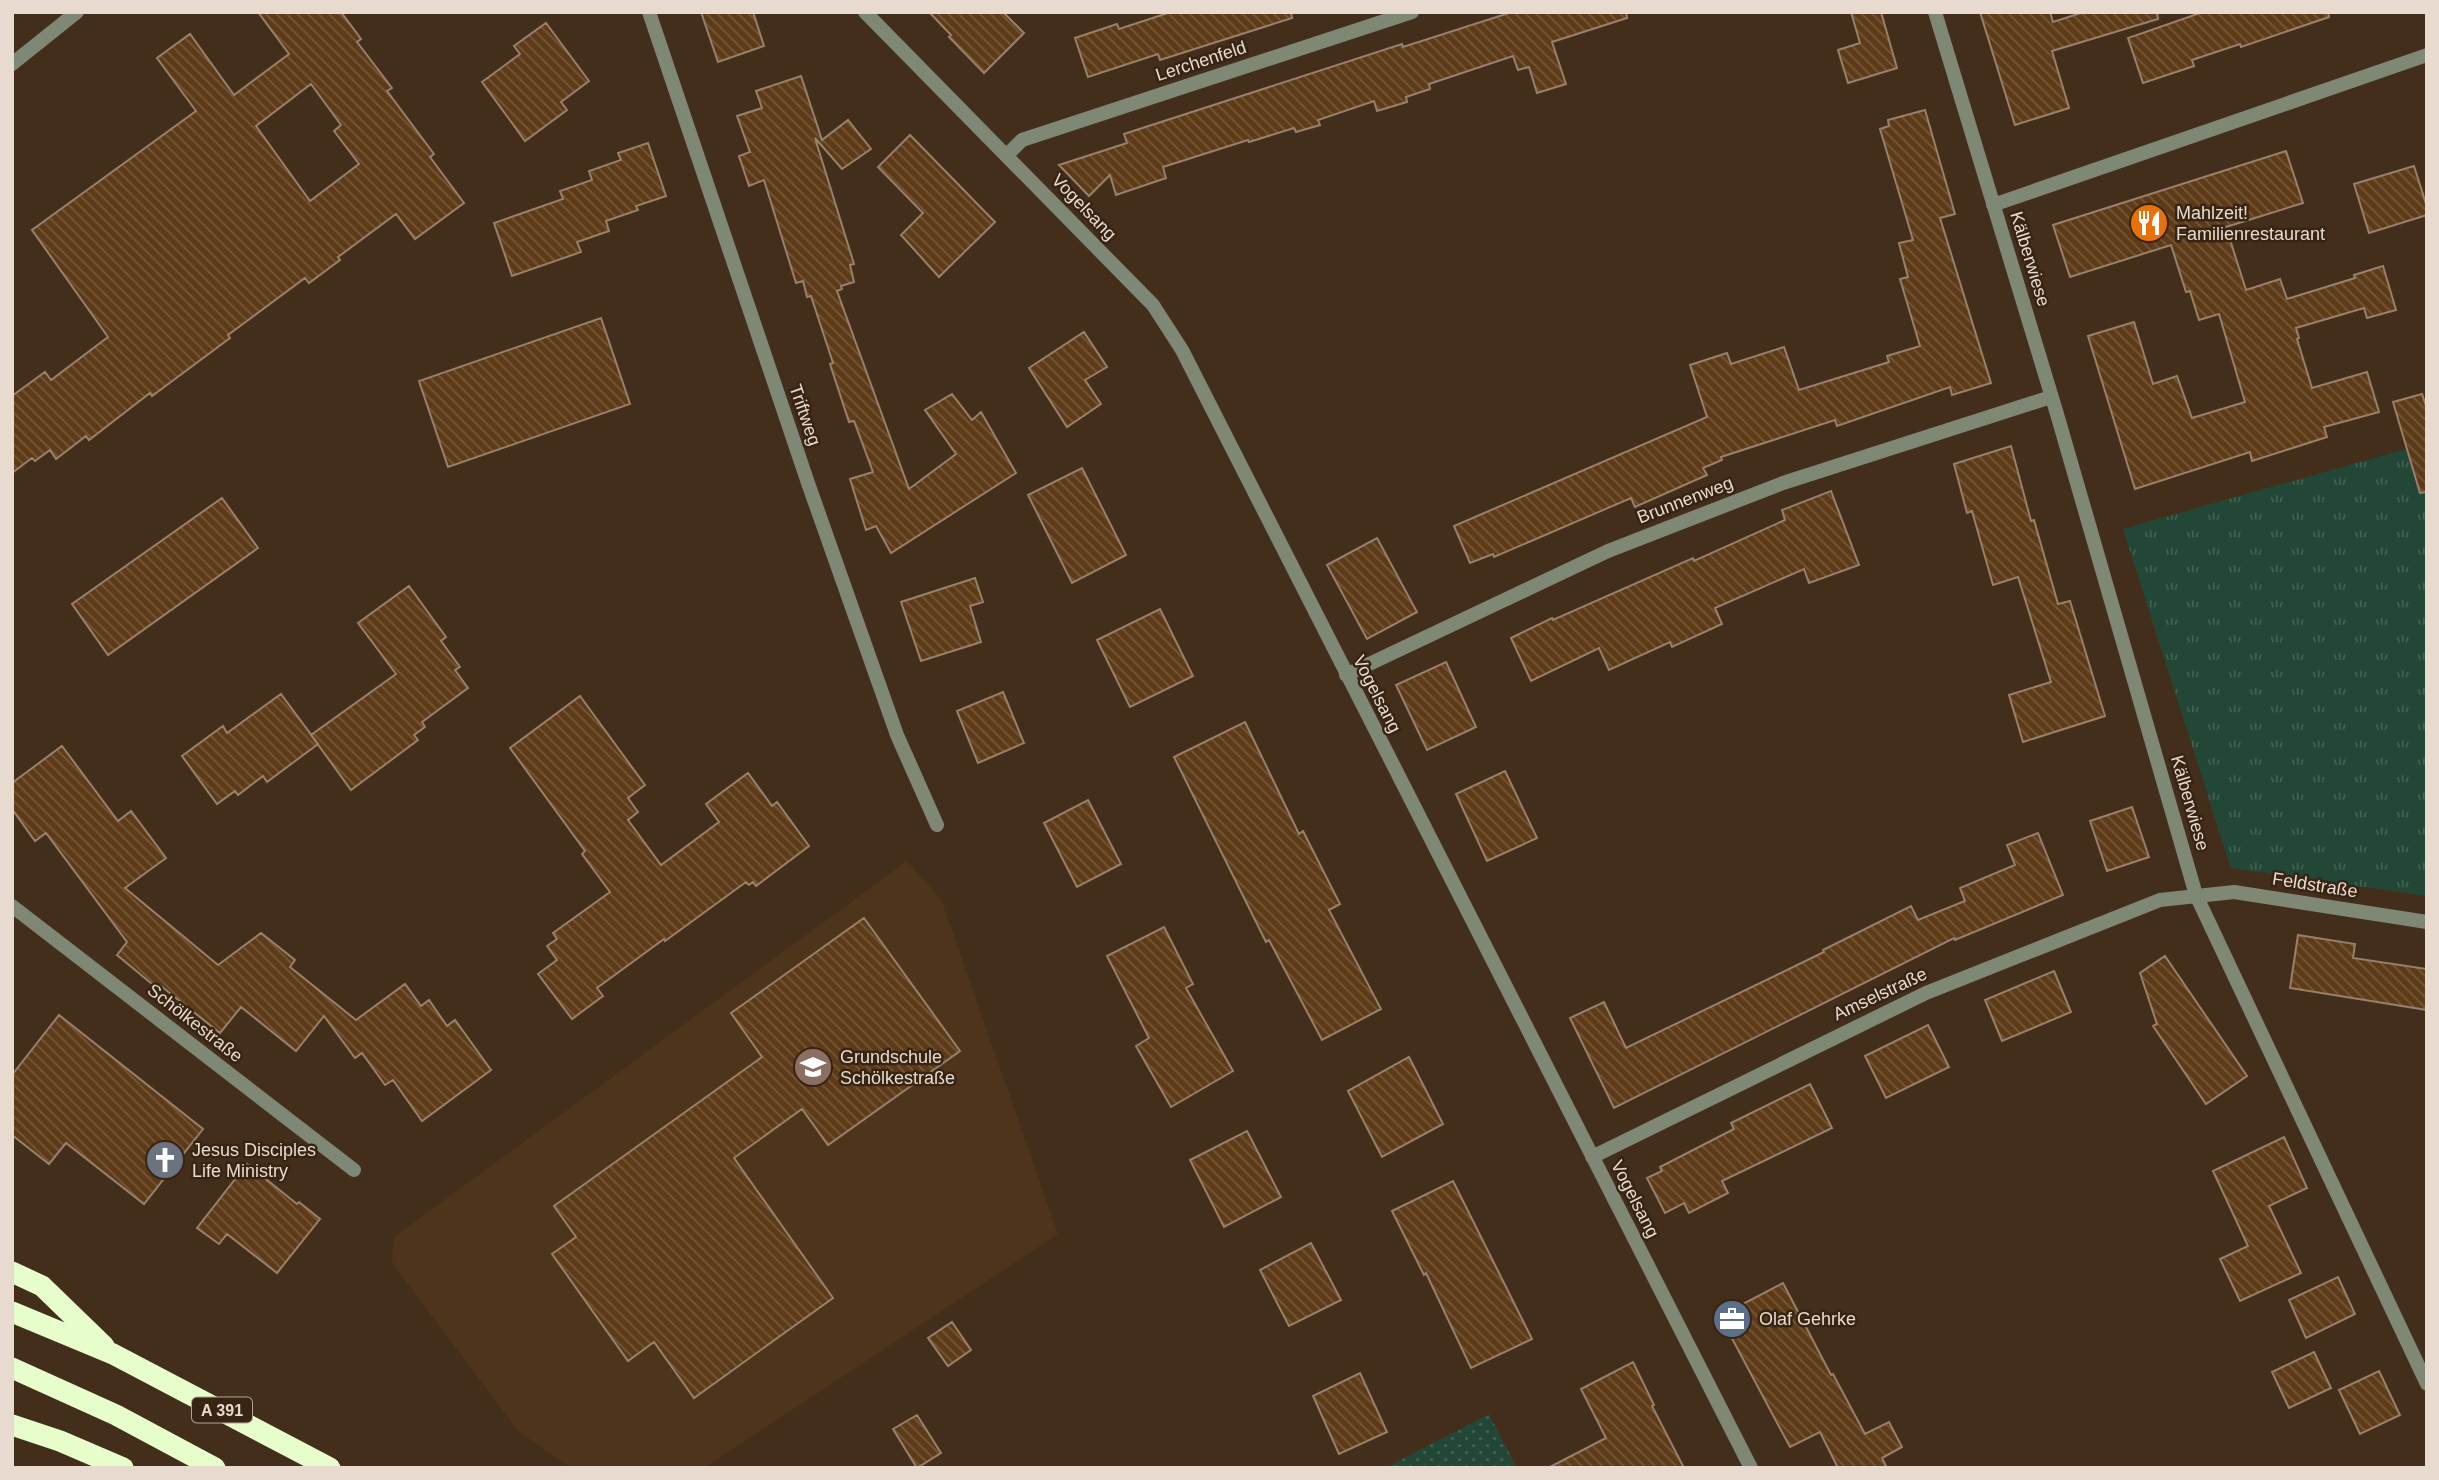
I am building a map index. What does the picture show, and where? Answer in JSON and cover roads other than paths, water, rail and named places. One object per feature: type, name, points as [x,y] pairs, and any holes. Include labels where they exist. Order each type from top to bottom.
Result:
[{"type":"highway","points":[[12,1272],[42,1286],[113,1354]]},
{"type":"highway","name":"A 391","points":[[12,1312],[113,1354],[330,1468]]},
{"type":"highway","points":[[12,1368],[116,1415],[215,1468]]},
{"type":"highway","points":[[12,1425],[60,1441],[123,1468]]},
{"type":"street","points":[[12,64],[77,12]]},
{"type":"street","name":"Triftweg","points":[[649,12],[800,459],[893,722],[937,825]]},
{"type":"street","name":"Vogelsang","points":[[865,12],[1153,305],[1182,350],[1751,1468]]},
{"type":"street","name":"Lerchenfeld","points":[[1007,155],[1022,140],[1412,12]]},
{"type":"street","name":"Kälberwiese","points":[[1935,12],[2051,397],[2196,895],[2427,1384]]},
{"type":"street","name":"Kälberwiese","points":[[1993,205],[2427,55]]},
{"type":"street","name":"Brunnenweg","points":[[1346,675],[1621,546],[1783,483],[2051,397]]},
{"type":"street","name":"Feldstraße","points":[[2196,895],[2234,892],[2427,922]]},
{"type":"street","name":"Amselstraße","points":[[1592,1157],[1926,993],[2160,900],[2196,895]]},
{"type":"street","name":"Schölkestraße","points":[[12,906],[354,1170]]},
{"type":"place","name":"Mahlzeit! Familienrestaurant","points":[[2149,223]]},
{"type":"place","name":"Grundschule Schölkestraße","points":[[813,1067]]},
{"type":"place","name":"Jesus Disciples Life Ministry","points":[[165,1160]]},
{"type":"place","name":"Olaf Gehrke","points":[[1732,1319]]}]
